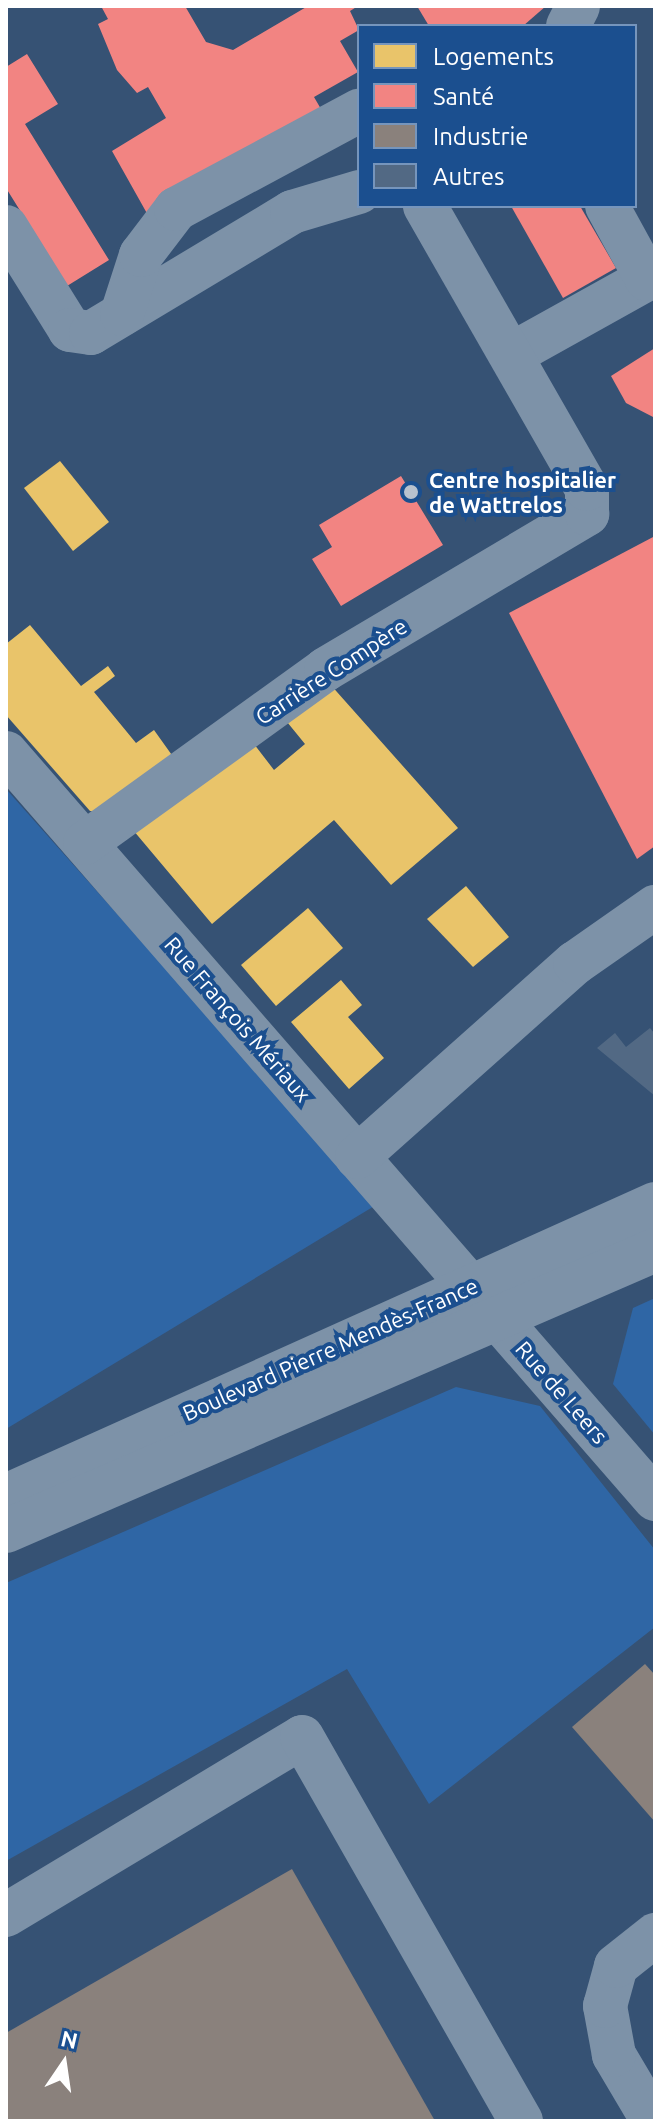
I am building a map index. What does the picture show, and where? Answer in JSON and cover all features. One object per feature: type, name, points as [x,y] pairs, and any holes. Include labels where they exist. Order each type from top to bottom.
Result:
[{"type":"street","points":[[569,24],[578,6]]},
{"type":"street","points":[[122,314],[141,255],[176,209],[357,112]]},
{"type":"street","points":[[6,227],[70,330],[91,333],[292,212],[357,193]]},
{"type":"street","points":[[426,208],[512,354],[647,279],[608,208]]},
{"type":"street","name":"Carrière Compère","points":[[85,843],[326,669],[587,514],[587,489],[512,354]]},
{"type":"street","name":"Rue François Mériaux","points":[[6,753],[468,1286]]},
{"type":"street","points":[[357,1157],[575,963],[655,907]]},
{"type":"street","name":"Boulevard Pierre Mendès-France","points":[[6,1496],[655,1204]]},
{"type":"street","name":"Boulevard Pierre Mendès-France","points":[[6,1531],[655,1250]]},
{"type":"street","name":"Rue de Leers","points":[[468,1286],[655,1499]]},
{"type":"street","points":[[6,1915],[302,1737],[521,2121]]},
{"type":"street","points":[[653,2121],[614,2055],[605,2006],[616,1966],[655,1935]]},
{"type":"shaded area","points":[[6,789],[376,1205],[6,1429]]},
{"type":"shaded area","points":[[655,1298],[655,1435],[613,1384],[633,1308]]},
{"type":"shaded area","points":[[456,1387],[540,1406],[655,1550],[655,1627],[429,1804],[347,1669],[6,1861],[6,1583]]},
{"type":"building: Logements","points":[[60,461],[109,522],[73,551],[24,488]]},
{"type":"building: Logements","points":[[30,625],[81,686],[108,666],[115,676],[94,692],[136,743],[154,730],[174,758],[102,812],[90,811],[6,715],[6,644]]},
{"type":"building: Logements","points":[[329,683],[458,828],[391,885],[334,820],[212,924],[133,830],[254,744],[274,770],[305,744],[283,717]]},
{"type":"building: Logements","points":[[466,886],[509,937],[473,967],[427,919]]},
{"type":"building: Logements","points":[[308,908],[343,948],[276,1006],[241,965]]},
{"type":"building: Logements","points":[[341,980],[362,1005],[348,1017],[384,1058],[349,1089],[291,1022]]},
{"type":"building: Santé","points":[[101,6],[185,6],[206,42],[233,50],[308,6],[358,6],[350,11],[357,31],[340,41],[357,73],[314,97],[325,116],[149,217],[112,151],[166,118],[148,87],[137,93],[117,70],[98,24],[108,19]]},
{"type":"building: Santé","points":[[417,6],[546,6],[525,24],[428,24]]},
{"type":"building: Santé","points":[[27,54],[58,104],[25,124],[109,260],[67,286],[6,188],[6,67]]},
{"type":"building: Santé","points":[[512,208],[581,208],[616,268],[563,298]]},
{"type":"building: Santé","points":[[655,348],[655,418],[626,403],[611,376]]},
{"type":"building: Santé","points":[[401,476],[443,545],[341,606],[312,559],[332,547],[319,525]]},
{"type":"building: Santé","points":[[655,536],[655,846],[637,859],[509,613]]},
{"type":"building: Industrie","points":[[645,1664],[655,1675],[655,1822],[572,1727]]},
{"type":"building: Industrie","points":[[292,1869],[435,2121],[6,2121],[6,2033]]},
{"type":"building: Autres","points":[[650,1028],[655,1034],[655,1096],[597,1048],[615,1033],[626,1047]]},
{"type":"place","name":"Centre hospitalier de Wattrelos","points":[[411,492]]}]
